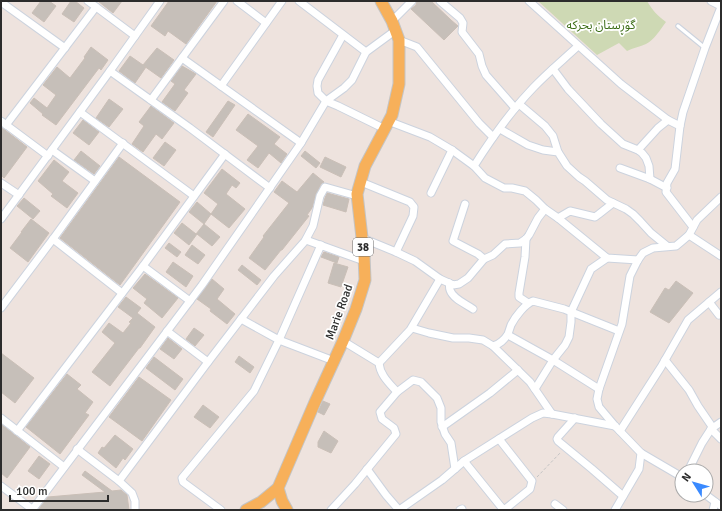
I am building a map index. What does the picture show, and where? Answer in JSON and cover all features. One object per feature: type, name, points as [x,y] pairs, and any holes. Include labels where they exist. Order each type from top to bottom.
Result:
[{"type":"main road","name":"Marie Road","points":[[278,488],[343,341],[356,309],[364,280],[364,261],[357,196],[365,166],[392,115],[399,84],[396,30],[381,1]]},
{"type":"main road","name":"38","points":[[246,510],[261,502],[278,488]]},
{"type":"main road","points":[[278,488],[282,501],[287,510]]},
{"type":"street","points":[[88,1],[135,36]]},
{"type":"street","points":[[1,219],[160,1]]},
{"type":"street","points":[[151,100],[224,1]]},
{"type":"street","points":[[237,1],[266,23]]},
{"type":"street","points":[[221,86],[282,1]]},
{"type":"street","points":[[299,1],[366,52]]},
{"type":"street","points":[[1,486],[32,510],[202,285],[301,142],[326,101],[352,80],[366,52],[396,30],[412,1]]},
{"type":"street","points":[[440,1],[460,18],[463,23],[462,32],[479,54],[486,75],[517,106],[545,126],[553,136],[558,152],[567,166],[607,200],[633,214],[651,233],[667,246]]},
{"type":"street","points":[[529,1],[621,84],[668,120],[680,126]]},
{"type":"street","points":[[693,227],[666,192],[667,183],[675,169],[683,112],[721,7],[711,1]]},
{"type":"street","points":[[1,2],[65,48]]},
{"type":"street","points":[[95,181],[3,123],[65,48],[96,7]]},
{"type":"street","points":[[396,30],[417,47],[479,123],[493,137]]},
{"type":"street","points":[[343,35],[318,80],[318,93],[326,101],[387,125],[430,137],[452,150],[474,166],[485,178],[504,188],[525,191],[545,209],[607,258],[638,260]]},
{"type":"street","points":[[474,166],[486,146],[517,106],[578,46]]},
{"type":"street","points":[[182,58],[301,142]]},
{"type":"street","points":[[553,69],[568,89],[605,129],[623,144],[642,153],[648,162],[650,179]]},
{"type":"street","points":[[110,71],[270,188]]},
{"type":"street","points":[[80,112],[194,196]]},
{"type":"street","points":[[638,150],[658,128],[668,120]]},
{"type":"street","points":[[500,129],[528,145],[543,150],[558,152]]},
{"type":"street","points":[[1,308],[123,143]]},
{"type":"street","points":[[431,193],[452,150]]},
{"type":"street","points":[[17,431],[143,266],[225,154]]},
{"type":"street","points":[[620,168],[650,179],[667,188]]},
{"type":"street","points":[[360,182],[410,202],[414,207],[413,216],[396,252]]},
{"type":"street","points":[[1,183],[19,195]]},
{"type":"street","points":[[120,481],[274,276],[306,240],[313,226],[320,196],[325,187],[357,196]]},
{"type":"street","points":[[674,472],[642,453],[617,429],[599,406],[597,399],[599,389],[622,324],[630,276],[638,260],[643,253],[653,248],[676,246],[689,235],[697,220],[721,197]]},
{"type":"street","points":[[558,218],[570,211],[595,216],[613,203]]},
{"type":"street","points":[[465,204],[453,241],[478,254],[484,259]]},
{"type":"street","points":[[362,238],[415,261],[453,285],[459,284],[468,278],[484,259],[493,255],[505,244],[520,243],[526,239],[545,209]]},
{"type":"street","points":[[689,235],[721,256]]},
{"type":"street","points":[[53,239],[122,293]]},
{"type":"street","points":[[526,239],[519,297],[528,303]]},
{"type":"street","points":[[306,240],[364,261]]},
{"type":"street","points":[[222,510],[183,482],[182,478],[254,391],[279,340],[321,245]]},
{"type":"street","points":[[535,389],[569,337],[571,312],[591,269],[607,258]]},
{"type":"street","points":[[143,266],[190,301]]},
{"type":"street","points":[[397,392],[379,369],[379,363],[412,328],[440,278]]},
{"type":"street","points":[[449,283],[450,290],[454,296],[473,308]]},
{"type":"street","points":[[617,429],[665,360],[688,320],[721,292]]},
{"type":"street","points":[[493,346],[497,345],[508,335],[512,323],[518,314],[528,303],[533,301],[564,309],[620,331]]},
{"type":"street","points":[[709,302],[720,315]]},
{"type":"street","points":[[242,319],[279,340],[334,361]]},
{"type":"street","points":[[412,328],[453,338],[483,340],[493,346],[530,382],[552,414]]},
{"type":"street","points":[[167,331],[208,362]]},
{"type":"street","points":[[508,335],[553,360],[599,389]]},
{"type":"street","points":[[343,341],[379,363]]},
{"type":"street","points":[[665,360],[689,390],[712,429],[721,439]]},
{"type":"street","points":[[442,427],[490,393],[518,370]]},
{"type":"street","points":[[331,510],[355,484],[396,434],[394,428],[382,419],[380,412],[397,392],[413,380],[421,382],[437,398],[441,408],[442,427],[451,443],[455,469]]},
{"type":"street","points":[[367,469],[399,510],[442,480],[464,461],[532,418],[543,413],[575,418],[617,429]]},
{"type":"street","points":[[1,418],[64,467]]},
{"type":"street","points":[[575,418],[557,439],[623,496]]},
{"type":"street","points":[[692,463],[702,443],[712,429],[721,422]]},
{"type":"street","points":[[464,461],[502,508],[506,510],[530,489],[532,481],[499,439]]},
{"type":"street","points":[[77,450],[120,481],[132,493],[135,501],[135,510]]},
{"type":"street","points":[[615,510],[638,469],[642,453]]},
{"type":"street","points":[[713,510],[715,502],[721,506]]},
{"type":"street","points":[[555,504],[563,510]]},
{"type":"lane","points":[[678,26],[705,48]]},
{"type":"path","points":[[532,481],[566,447]]},
{"type":"green space","name":"گۆڕستان بحركه‌","points":[[538,1],[647,1],[655,13],[666,22],[654,37],[646,44],[627,51],[619,43],[597,55]]},
{"type":"building","points":[[41,1],[49,1],[56,6],[44,22],[32,13]]},
{"type":"building","points":[[71,1],[75,1],[84,8],[74,22],[62,14]]},
{"type":"building","points":[[98,1],[122,1],[113,13]]},
{"type":"building","points":[[169,1],[217,1],[186,44],[168,31],[165,36],[151,26]]},
{"type":"building","points":[[417,1],[431,1],[458,26],[444,40],[411,9],[416,5]]},
{"type":"building","points":[[91,47],[108,60],[101,70],[99,68],[56,125],[42,115],[43,114],[30,103],[34,98],[47,108],[56,95],[43,85],[57,67],[70,78],[85,58],[84,57]]},
{"type":"building","points":[[157,48],[174,60],[161,78],[146,67],[135,83],[119,71],[130,56],[143,65]]},
{"type":"building","points":[[182,66],[196,74],[184,90],[188,93],[175,111],[162,102],[175,84],[171,81]]},
{"type":"building","points":[[109,99],[123,109],[109,127],[96,118]]},
{"type":"building","points":[[228,101],[235,105],[213,137],[206,132]]},
{"type":"building","points":[[151,106],[174,123],[162,139],[156,134],[143,152],[132,144],[144,126],[139,122]]},
{"type":"building","points":[[248,114],[280,137],[274,144],[287,154],[281,163],[269,153],[258,168],[247,160],[258,146],[236,130]]},
{"type":"building","points":[[83,120],[99,132],[89,145],[73,133]]},
{"type":"building","points":[[1,127],[27,147],[4,178],[1,175]]},
{"type":"building","points":[[165,142],[176,150],[164,166],[153,158]]},
{"type":"building","points":[[81,151],[100,166],[94,174],[74,160]]},
{"type":"building","points":[[305,151],[320,163],[316,168],[301,156]]},
{"type":"building","points":[[119,157],[180,202],[120,285],[60,238]]},
{"type":"building","points":[[325,157],[346,167],[341,177],[320,167]]},
{"type":"building","points":[[54,160],[69,172],[62,181],[78,193],[67,208],[51,196],[53,194],[38,181]]},
{"type":"building","points":[[222,169],[240,183],[236,188],[232,185],[226,194],[245,209],[229,228],[211,214],[218,204],[204,193]]},
{"type":"building","points":[[313,173],[324,182],[321,184],[316,194],[312,208],[307,215],[309,216],[265,270],[249,258],[264,237],[263,236],[289,203],[274,192],[282,181],[297,192]]},
{"type":"building","points":[[327,193],[349,199],[346,212],[323,205]]},
{"type":"building","points":[[24,198],[40,211],[33,219],[17,206]]},
{"type":"building","points":[[197,202],[211,214],[204,224],[189,212]]},
{"type":"building","points":[[31,219],[49,233],[28,262],[10,248]]},
{"type":"building","points":[[182,223],[196,234],[204,224],[220,237],[212,246],[197,234],[189,245],[174,233]]},
{"type":"building","points":[[169,243],[181,252],[177,257],[165,248]]},
{"type":"building","points":[[192,245],[205,255],[198,264],[185,255]]},
{"type":"building","points":[[324,252],[339,257],[337,263],[321,257]]},
{"type":"building","points":[[173,262],[193,276],[186,287],[166,272]]},
{"type":"building","points":[[334,263],[348,267],[341,287],[328,283]]},
{"type":"building","points":[[242,265],[261,280],[257,285],[238,270]]},
{"type":"building","points":[[145,274],[178,298],[162,318],[144,303],[147,299],[133,288]]},
{"type":"building","points":[[212,279],[224,289],[217,299],[235,314],[227,324],[210,311],[211,309],[197,299]]},
{"type":"building","points":[[676,281],[693,293],[669,323],[650,312],[665,288],[669,290]]},
{"type":"building","points":[[126,297],[141,308],[137,313],[155,327],[110,386],[92,372],[115,343],[102,332],[109,323],[123,333],[131,323],[129,322],[133,318],[118,307]]},
{"type":"building","points":[[194,328],[204,335],[195,346],[186,339]]},
{"type":"building","points":[[168,338],[182,349],[174,359],[160,349]]},
{"type":"building","points":[[1,353],[34,378],[15,403],[1,392]]},
{"type":"building","points":[[239,356],[254,367],[250,373],[235,362]]},
{"type":"building","points":[[154,357],[183,379],[175,390],[146,368]]},
{"type":"building","points":[[67,374],[81,385],[77,389],[93,402],[85,413],[89,415],[60,454],[26,427]]},
{"type":"building","points":[[139,377],[171,400],[142,441],[109,417]]},
{"type":"building","points":[[323,401],[330,404],[324,415],[318,412]]},
{"type":"building","points":[[203,405],[219,417],[210,428],[194,417]]},
{"type":"building","points":[[1,424],[30,447],[7,478],[1,473]]},
{"type":"building","points":[[324,431],[338,441],[331,453],[318,447],[318,442]]},
{"type":"building","points":[[115,435],[133,449],[125,460],[123,458],[116,468],[98,453],[102,447],[104,448]]},
{"type":"building","points":[[39,456],[50,464],[39,479],[28,471]]},
{"type":"building","points":[[85,471],[112,491],[121,490],[127,495],[129,510],[38,510],[48,497],[105,492],[82,475]]}]
